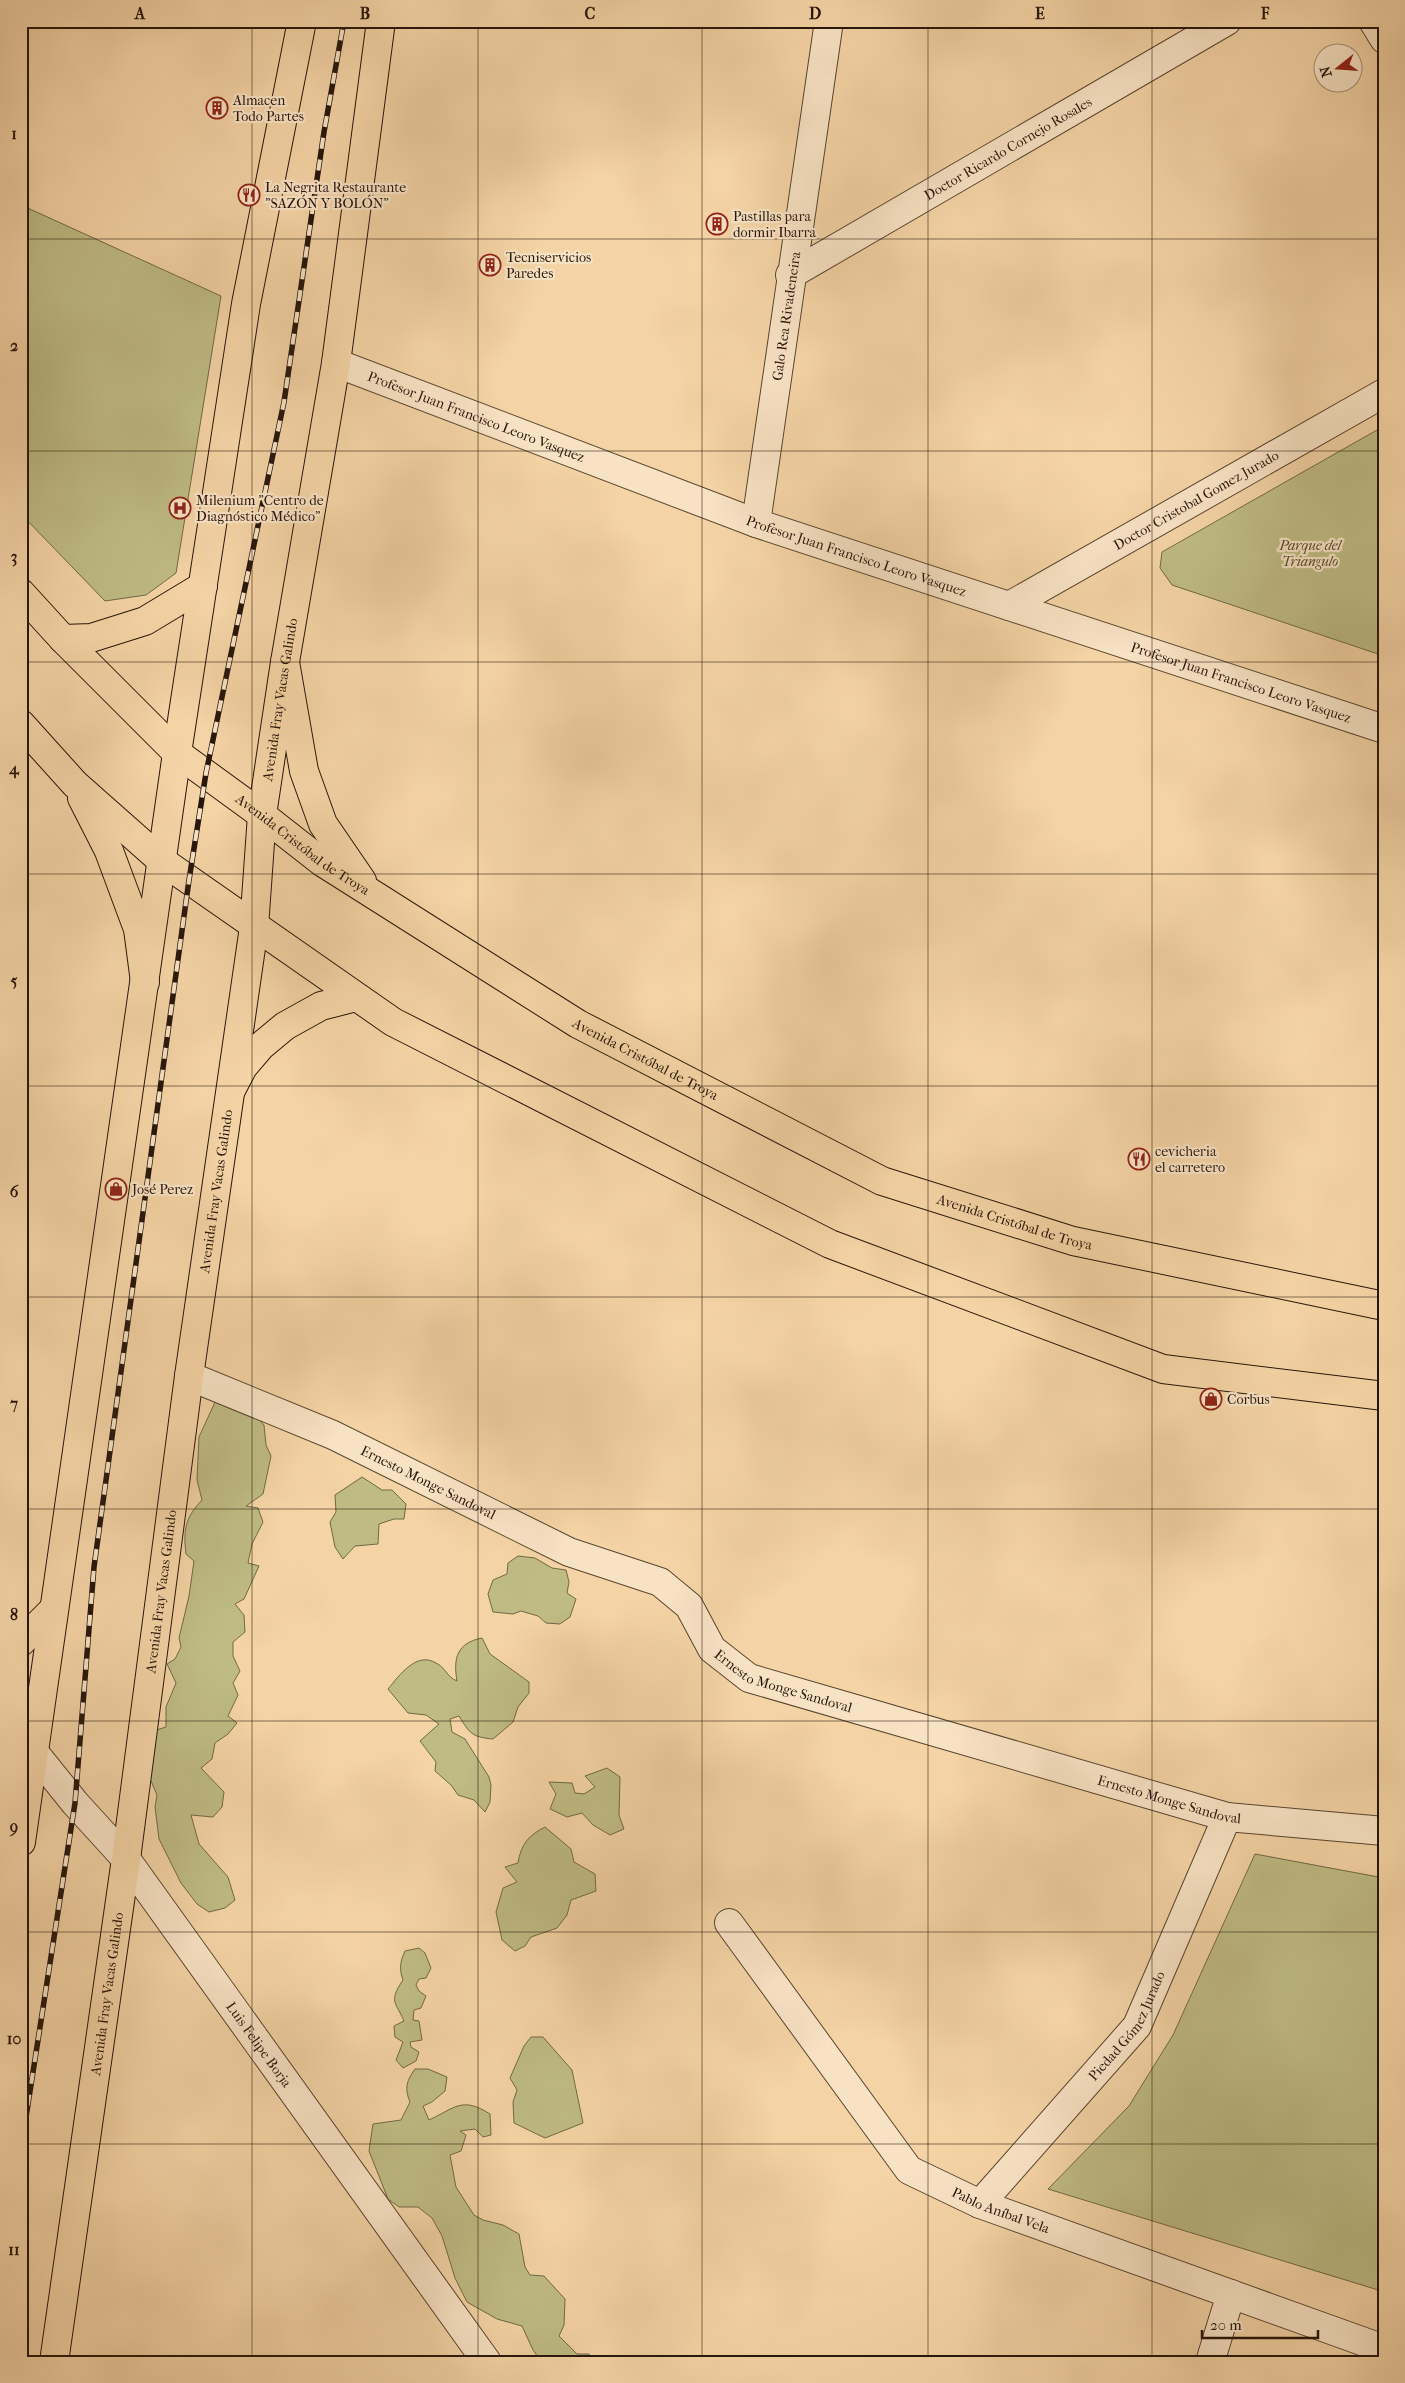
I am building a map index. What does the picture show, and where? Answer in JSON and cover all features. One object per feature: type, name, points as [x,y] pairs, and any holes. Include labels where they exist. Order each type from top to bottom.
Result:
[{"type":"main road","points":[[21,1842],[27,1743],[53,1610],[145,982],[176,753],[246,304],[302,21]]},
{"type":"main road","name":"Avenida Fray Vacas Galindo","points":[[54,2362],[126,1859],[189,1376],[254,926],[262,815],[285,662],[336,363],[381,21]]},
{"type":"main road","points":[[63,639],[91,638],[145,621],[203,586]]},
{"type":"main road","name":"Avenida Cristóbal de Troya","points":[[21,593],[63,639],[176,753],[262,815],[322,862],[578,1024],[882,1180],[1073,1241],[1384,1306]]},
{"type":"main road","points":[[285,662],[304,771],[323,824],[370,892]]},
{"type":"main road","points":[[21,724],[75,784],[162,861],[394,1022],[830,1244],[1162,1369],[1384,1396]]},
{"type":"main road","points":[[75,784],[109,851],[138,929],[145,982]]},
{"type":"main road","points":[[231,1090],[243,1067],[261,1046],[285,1026],[320,1006],[356,997]]},
{"type":"main road","points":[[21,1642],[53,1610]]},
{"type":"street","name":"Galo Rea Rivadeneira","points":[[756,523],[790,275],[828,21]]},
{"type":"street","name":"Doctor Ricardo Cornejo Rosales","points":[[790,275],[1227,21]]},
{"type":"street","points":[[1373,21],[1384,39]]},
{"type":"street","name":"Profesor Juan Francisco Leoro Vasquez","points":[[336,363],[756,523],[1384,729]]},
{"type":"street","name":"Doctor Cristobal Gomez Jurado","points":[[1009,606],[1384,393]]},
{"type":"street","name":"Ernesto Monge Sandoval","points":[[189,1376],[333,1435],[569,1552],[660,1582],[690,1606],[712,1649],[749,1678],[1227,1817],[1384,1831]]},
{"type":"street","name":"Luis Felipe Borja","points":[[27,1743],[75,1803],[126,1859],[486,2362]]},
{"type":"street","name":"Piedad Gómez Jurado","points":[[980,2204],[1137,2026],[1227,1817]]},
{"type":"street","name":"Pablo Aníbal Vela","points":[[729,1923],[908,2170],[980,2204],[1384,2349]]},
{"type":"street","points":[[1210,2362],[1231,2294]]},
{"type":"green space","points":[[21,205],[221,296],[176,573],[146,595],[105,601],[21,514]]},
{"type":"green space","name":"Parque del Triangulo","points":[[1384,426],[1384,656],[1172,585],[1160,568],[1162,552]]},
{"type":"green space","points":[[216,1400],[251,1410],[264,1425],[266,1445],[271,1456],[263,1494],[246,1506],[258,1508],[263,1522],[252,1544],[248,1563],[259,1566],[244,1599],[235,1604],[244,1615],[245,1632],[233,1642],[233,1656],[240,1671],[233,1683],[238,1695],[228,1716],[237,1723],[228,1734],[215,1743],[212,1759],[201,1768],[224,1792],[222,1807],[213,1817],[191,1815],[199,1844],[228,1877],[235,1900],[225,1908],[209,1912],[197,1904],[181,1883],[159,1839],[155,1807],[157,1795],[149,1776],[156,1730],[166,1727],[166,1707],[176,1683],[167,1664],[175,1659],[181,1647],[179,1638],[189,1596],[194,1561],[186,1554],[185,1531],[192,1513],[202,1500],[197,1480],[199,1437]]},
{"type":"green space","points":[[362,1477],[382,1490],[392,1490],[406,1504],[404,1519],[394,1519],[379,1524],[378,1544],[355,1546],[343,1559],[335,1547],[330,1522],[336,1512],[335,1495]]},
{"type":"green space","points":[[518,1556],[535,1558],[552,1568],[566,1570],[569,1582],[567,1593],[576,1599],[570,1617],[560,1624],[546,1623],[538,1616],[521,1611],[513,1614],[493,1612],[488,1594],[493,1580],[507,1574],[508,1563]]},
{"type":"green space","points":[[482,1638],[490,1654],[529,1682],[529,1693],[518,1707],[513,1722],[493,1739],[476,1736],[466,1727],[459,1716],[450,1719],[452,1732],[465,1739],[489,1777],[491,1785],[490,1802],[485,1812],[474,1800],[458,1795],[451,1785],[435,1771],[436,1762],[420,1741],[439,1724],[426,1715],[408,1713],[388,1689],[409,1667],[422,1660],[429,1660],[439,1665],[457,1681],[456,1665],[459,1653],[467,1644]]},
{"type":"green space","points":[[607,1768],[620,1777],[619,1815],[624,1829],[610,1835],[593,1825],[582,1813],[567,1817],[550,1809],[556,1794],[549,1782],[572,1783],[575,1793],[584,1794],[595,1787],[585,1776]]},
{"type":"green space","points":[[545,1827],[571,1849],[574,1862],[595,1874],[596,1891],[571,1900],[567,1915],[557,1928],[531,1937],[525,1946],[515,1951],[502,1940],[496,1912],[503,1888],[517,1882],[505,1867],[518,1863],[521,1850],[527,1841],[534,1833]]},
{"type":"green space","points":[[1255,1854],[1384,1878],[1384,2294],[1375,2289],[1048,2189],[1129,2106],[1173,2035]]},
{"type":"green space","points":[[419,1948],[425,1953],[431,1968],[426,1978],[419,1979],[416,1985],[419,1991],[426,1996],[421,2008],[414,2010],[413,2020],[419,2021],[422,2040],[410,2042],[411,2047],[419,2052],[416,2061],[403,2068],[396,2060],[403,2042],[395,2037],[394,2026],[404,2021],[396,2005],[395,1998],[398,1987],[403,1980],[401,1965],[405,1951]]},
{"type":"green space","points":[[531,2037],[543,2037],[572,2070],[583,2123],[545,2138],[514,2123],[513,2102],[517,2090],[510,2078],[524,2046]]},
{"type":"green space","points":[[415,2069],[428,2069],[447,2077],[445,2091],[432,2102],[423,2106],[429,2120],[452,2108],[465,2105],[490,2114],[491,2135],[483,2137],[475,2129],[460,2131],[466,2135],[461,2151],[450,2155],[456,2187],[474,2215],[483,2220],[503,2225],[519,2234],[525,2267],[530,2275],[544,2276],[565,2299],[564,2325],[559,2336],[577,2354],[589,2354],[595,2362],[540,2360],[533,2350],[522,2326],[497,2319],[467,2302],[455,2278],[442,2236],[432,2218],[418,2207],[399,2207],[388,2199],[369,2151],[373,2124],[401,2120],[410,2102],[407,2084]]},
{"type":"railway","points":[[21,2149],[75,1803],[94,1567],[189,880],[206,773],[284,402],[324,132],[344,21]]},
{"type":"place","name":"Almacen Todo Partes","points":[[217,108]]},
{"type":"place","name":"La Negrita Restaurante \"SAZÓN Y BOLÓN\"","points":[[249,195]]},
{"type":"place","name":"Pastillas para dormir Ibarra","points":[[717,224]]},
{"type":"place","name":"Tecniservicios Paredes","points":[[490,265]]},
{"type":"place","name":"Milenium \"Centro de Diagnóstico Médico\"","points":[[180,508]]},
{"type":"place","name":"cevicheria el carretero","points":[[1139,1159]]},
{"type":"place","name":"José Perez","points":[[116,1189]]},
{"type":"place","name":"Corbus","points":[[1211,1399]]}]
